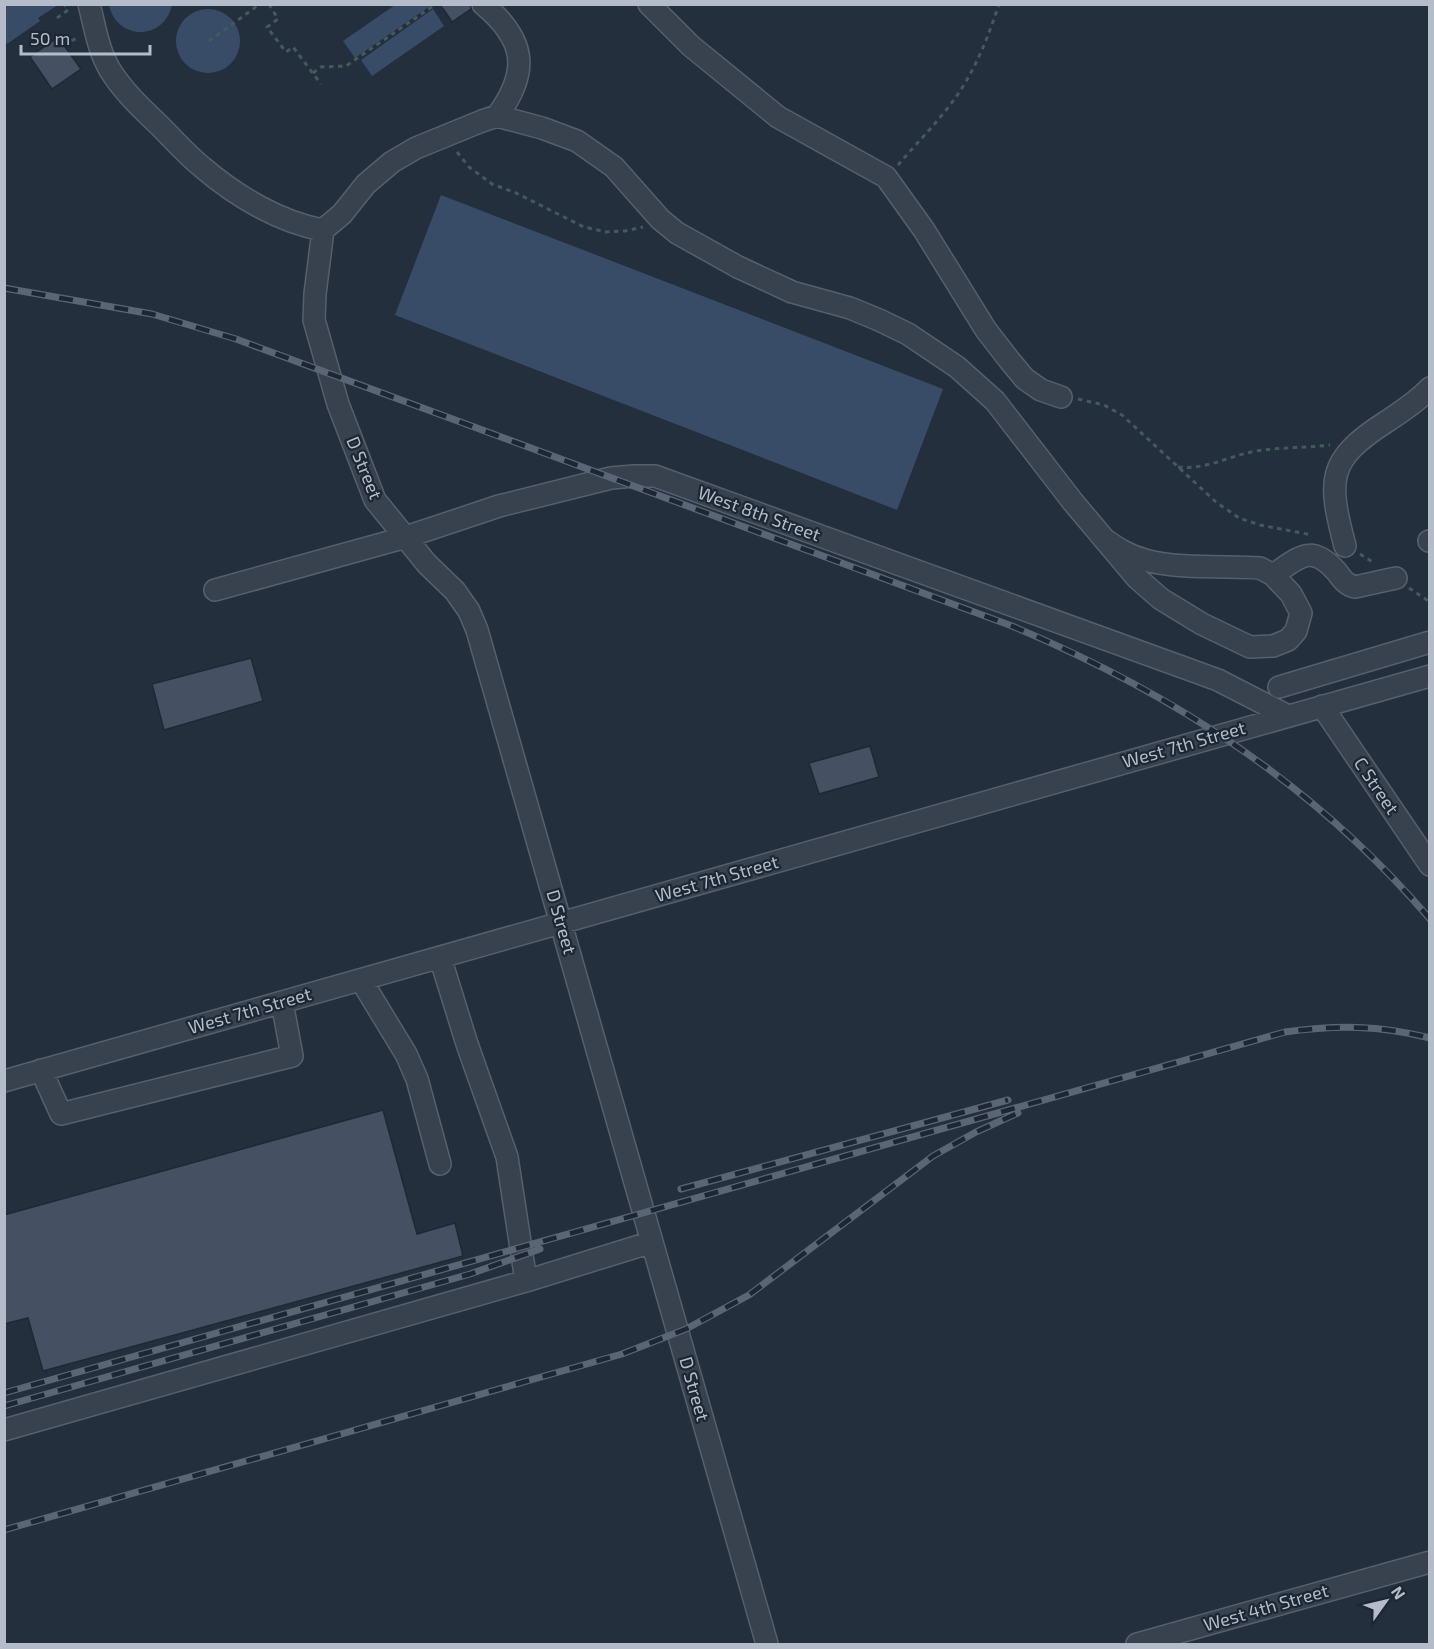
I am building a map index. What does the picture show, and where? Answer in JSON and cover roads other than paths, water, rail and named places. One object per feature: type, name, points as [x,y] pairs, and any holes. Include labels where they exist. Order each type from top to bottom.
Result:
[{"type":"street","points":[[89,4],[100,48],[109,69],[129,96],[201,166],[258,205],[290,221],[323,230],[342,214],[366,184],[392,162],[416,148],[496,116],[509,99],[516,86],[519,60],[516,47],[505,24],[483,4]]},
{"type":"street","points":[[649,4],[691,46],[778,117],[886,177],[924,230],[986,330],[1010,361],[1025,379],[1041,390],[1061,397]]},
{"type":"street","points":[[496,116],[577,141],[614,167],[660,219],[677,232],[760,279],[792,292],[850,308],[908,334],[957,368],[996,401],[1104,539],[1137,578],[1161,599],[1202,624],[1250,647],[1273,646],[1288,640],[1296,630],[1301,613],[1298,604],[1273,575],[1260,568],[1146,561],[1126,553],[1104,539]]},
{"type":"street","name":"D Street","points":[[323,230],[314,320],[338,404],[375,500],[404,538],[455,591],[469,611],[477,630],[767,1644]]},
{"type":"street","points":[[1345,546],[1335,508],[1334,487],[1336,471],[1344,456],[1356,443],[1407,408],[1430,388]]},
{"type":"street","name":"West 8th Street","points":[[215,590],[404,538],[499,507],[585,484],[611,478],[655,476],[1218,680],[1288,716]]},
{"type":"street","points":[[1273,575],[1305,555],[1314,555],[1323,558],[1348,585],[1355,587],[1396,578]]},
{"type":"street","points":[[1279,687],[1430,642]]},
{"type":"street","name":"West 7th Street","points":[[4,1080],[1430,676]]},
{"type":"street","name":"C Street","points":[[1322,706],[1430,866]]},
{"type":"street","points":[[440,957],[507,1157],[526,1281]]},
{"type":"street","points":[[361,980],[406,1054],[417,1079],[440,1164]]},
{"type":"street","points":[[41,1070],[62,1114],[292,1056],[282,1002]]},
{"type":"street","points":[[4,1430],[526,1281],[652,1242]]},
{"type":"street","name":"West 4th Street","points":[[1137,1644],[1430,1562]]},
{"type":"water","points":[[109,4],[172,5],[167,17],[160,25],[140,32],[121,25],[114,17]]},
{"type":"water","points":[[4,5],[58,5],[38,18],[40,21],[7,44]]},
{"type":"water","points":[[395,5],[430,5],[355,58],[343,41]]},
{"type":"water","points":[[208,9],[220,11],[231,18],[238,29],[240,41],[238,53],[231,64],[220,71],[208,73],[196,71],[185,64],[178,53],[176,41],[178,29],[185,18],[196,11]]},
{"type":"water","points":[[433,9],[444,26],[372,76],[361,60]]},
{"type":"water","points":[[441,195],[943,389],[897,510],[395,315]]},
{"type":"railway","points":[[4,288],[152,314],[236,339],[1012,626],[1071,652],[1185,713],[1238,747],[1290,785],[1339,826],[1386,871],[1430,919]]},
{"type":"railway","points":[[4,1393],[1285,1032],[1322,1028],[1357,1028],[1393,1031],[1430,1038]]},
{"type":"railway","points":[[681,1189],[1008,1100]]},
{"type":"railway","points":[[4,1530],[622,1354],[686,1329],[749,1295],[933,1156],[976,1132],[1018,1113]]},
{"type":"railway","points":[[4,1406],[470,1274],[540,1249]]}]
